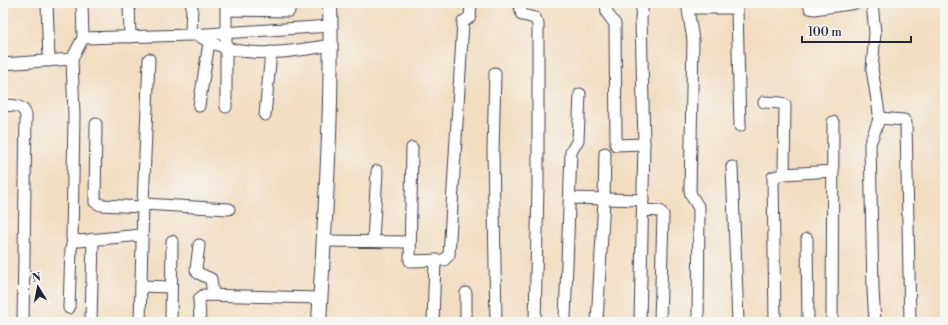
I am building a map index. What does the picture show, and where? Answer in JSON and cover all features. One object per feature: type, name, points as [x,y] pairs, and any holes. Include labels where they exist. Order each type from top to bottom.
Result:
[{"type":"main road","points":[[318,322],[324,240],[331,45],[330,3]]},
{"type":"street","points":[[46,3],[49,61]]},
{"type":"street","points":[[69,308],[71,249],[73,240],[71,235],[74,116],[72,59],[84,38],[82,3]]},
{"type":"street","points":[[128,3],[130,37]]},
{"type":"street","points":[[192,3],[193,35]]},
{"type":"street","points":[[412,148],[410,261],[446,259],[450,255],[463,22],[470,17],[471,3]]},
{"type":"street","points":[[520,3],[522,15],[535,18],[538,24],[538,185],[535,322]]},
{"type":"street","points":[[606,3],[607,13],[615,24],[616,145],[644,144]]},
{"type":"street","points":[[640,322],[644,144],[641,18],[643,3]]},
{"type":"street","points":[[809,3],[810,8],[814,10],[856,3]]},
{"type":"street","points":[[872,3],[875,33],[872,69],[879,118],[870,144],[875,322]]},
{"type":"street","points":[[698,322],[699,208],[691,195],[690,190],[693,40],[688,5],[724,5],[738,11],[740,126]]},
{"type":"street","points":[[226,107],[228,49],[226,7],[289,7],[291,29]]},
{"type":"street","points":[[84,38],[193,35],[331,26]]},
{"type":"street","points":[[244,51],[246,31]]},
{"type":"street","points":[[193,35],[209,43],[228,49],[244,51],[293,52],[331,45]]},
{"type":"street","points":[[199,106],[209,43]]},
{"type":"street","points":[[265,115],[271,52]]},
{"type":"street","points":[[3,64],[72,59]]},
{"type":"street","points":[[140,322],[141,235],[149,59]]},
{"type":"street","points":[[495,73],[493,151],[496,322]]},
{"type":"street","points":[[565,319],[571,152],[577,142],[580,94]]},
{"type":"street","points":[[764,102],[781,103],[785,105],[784,174]]},
{"type":"street","points":[[3,105],[20,107],[25,112],[26,116],[23,322]]},
{"type":"street","points":[[879,118],[904,120],[906,122],[910,322]]},
{"type":"street","points":[[832,322],[833,122]]},
{"type":"street","points":[[96,124],[95,202],[101,205],[143,205],[230,209]]},
{"type":"street","points":[[597,322],[604,200],[605,153]]},
{"type":"street","points":[[732,167],[738,322]]},
{"type":"street","points":[[374,241],[377,171]]},
{"type":"street","points":[[775,322],[772,182],[774,176],[833,171]]},
{"type":"street","points":[[570,198],[604,200],[643,205],[660,211],[662,215],[660,322]]},
{"type":"street","points":[[73,240],[141,235]]},
{"type":"street","points":[[91,322],[93,239]]},
{"type":"street","points":[[807,239],[808,322]]},
{"type":"street","points":[[324,240],[410,242]]},
{"type":"street","points":[[170,322],[172,241]]},
{"type":"street","points":[[198,245],[196,270],[198,274],[211,279],[213,295]]},
{"type":"street","points":[[433,322],[435,260]]},
{"type":"street","points":[[141,286],[170,287]]},
{"type":"street","points":[[466,293],[466,322]]},
{"type":"street","points":[[200,322],[199,299],[204,295],[320,298]]}]
